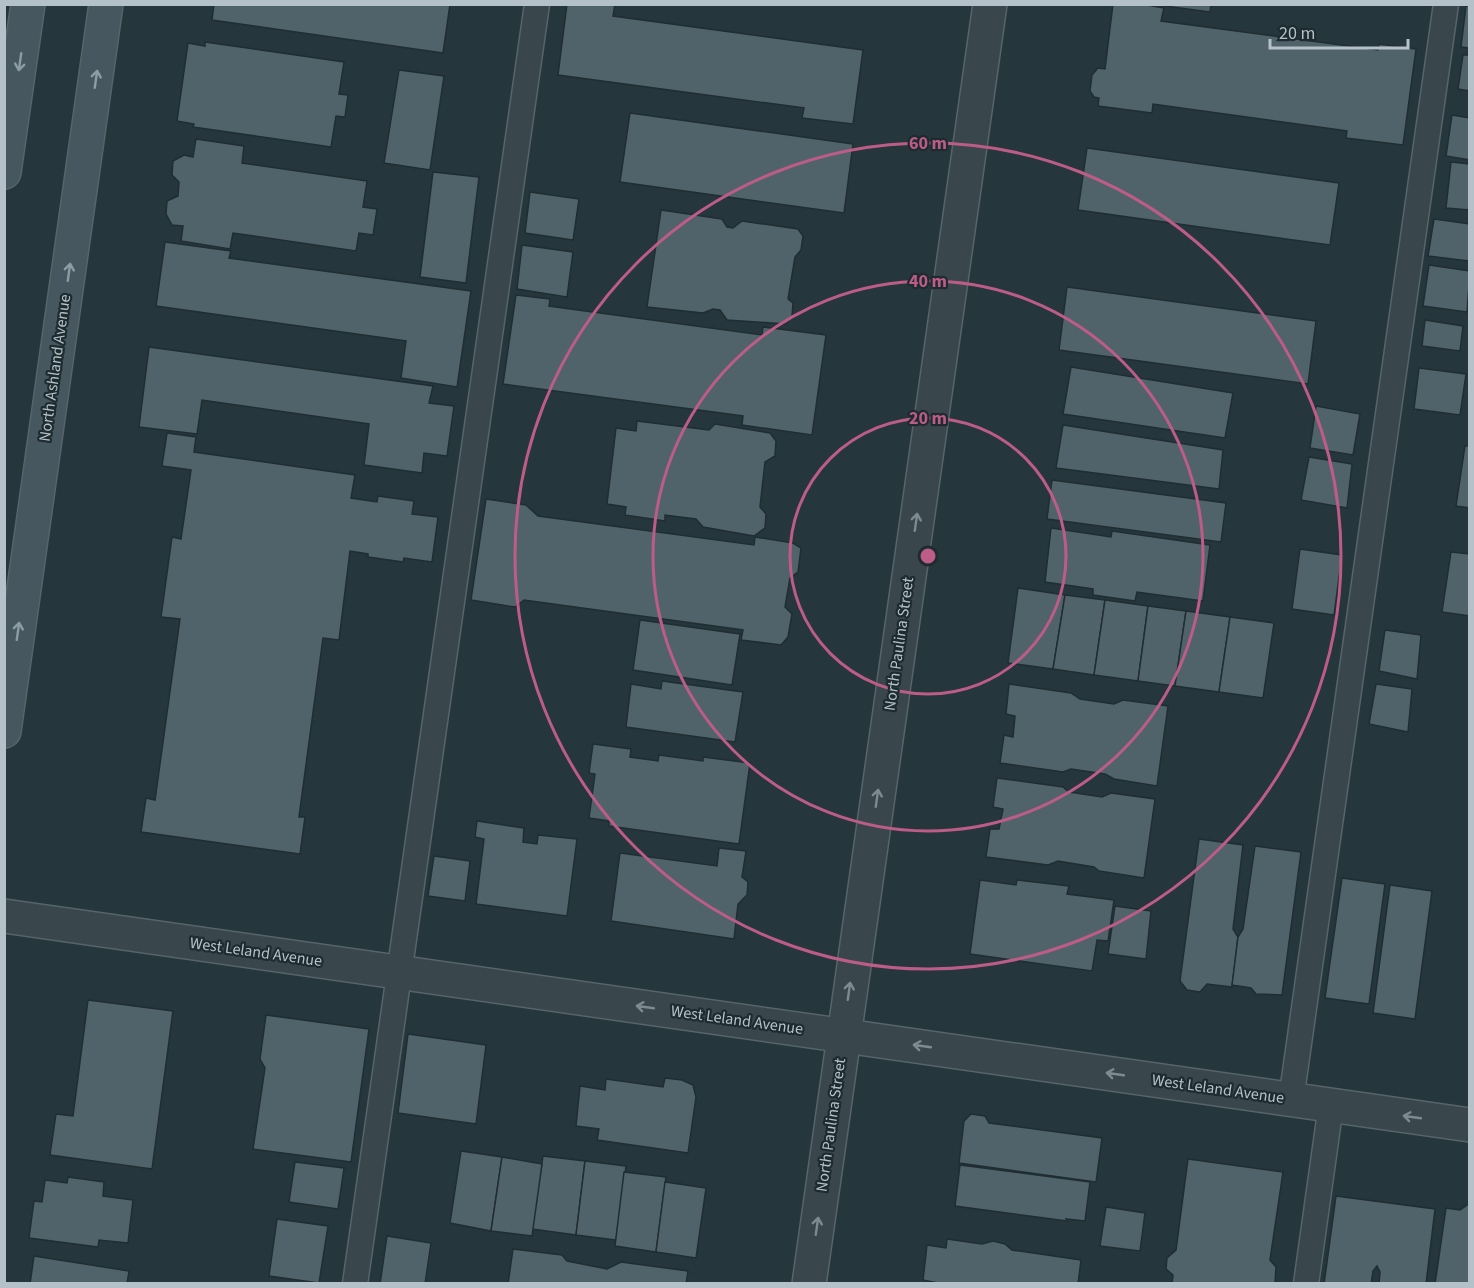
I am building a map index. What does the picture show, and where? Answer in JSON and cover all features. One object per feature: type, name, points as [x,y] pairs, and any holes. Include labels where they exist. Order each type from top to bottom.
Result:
[{"type":"main road","points":[[4,172],[28,4]]},
{"type":"main road","name":"North Ashland Avenue","points":[[4,731],[106,4]]},
{"type":"street","name":"North Paulina Street","points":[[809,1284],[990,4]]},
{"type":"street","name":"West Leland Avenue","points":[[4,916],[1470,1125]]},
{"type":"lane","points":[[355,1284],[537,4]]},
{"type":"lane","points":[[1291,1100],[1446,4]]},
{"type":"lane","points":[[1306,1284],[1331,1105]]},
{"type":"building","points":[[214,4],[450,4],[443,53],[212,20]]},
{"type":"building","points":[[567,4],[615,4],[613,16],[863,50],[853,124],[802,118],[804,108],[558,75]]},
{"type":"building","points":[[1113,4],[1141,4],[1164,8],[1161,21],[1378,50],[1379,44],[1416,49],[1403,145],[1346,138],[1347,131],[1153,104],[1152,113],[1098,106],[1099,98],[1094,97],[1090,91],[1092,75],[1098,68],[1105,69]]},
{"type":"building","points":[[1150,4],[1211,4],[1210,12]]},
{"type":"building","points":[[1466,6],[1470,6],[1470,48],[1461,47]]},
{"type":"building","points":[[205,42],[344,62],[339,94],[348,95],[345,117],[336,116],[331,147],[193,127],[194,124],[177,121],[188,43],[205,46]]},
{"type":"building","points":[[1463,55],[1470,55],[1470,91],[1458,89]]},
{"type":"building","points":[[399,70],[444,76],[430,170],[384,163]]},
{"type":"building","points":[[630,113],[853,144],[844,213],[620,182]]},
{"type":"building","points":[[1452,115],[1470,118],[1470,160],[1446,156]]},
{"type":"building","points":[[196,139],[244,146],[242,163],[367,181],[363,207],[377,209],[373,235],[359,233],[356,251],[233,233],[230,249],[181,241],[183,226],[172,225],[166,214],[167,201],[178,196],[179,182],[172,175],[173,161],[184,155],[193,157]]},
{"type":"building","points":[[1087,148],[1339,183],[1330,245],[1078,210]]},
{"type":"building","points":[[1451,162],[1470,164],[1470,210],[1446,208]]},
{"type":"building","points":[[433,172],[479,177],[466,283],[420,277]]},
{"type":"building","points":[[530,192],[579,199],[573,240],[525,233]]},
{"type":"building","points":[[661,210],[722,219],[727,227],[733,228],[742,221],[798,229],[803,236],[801,250],[795,257],[788,299],[793,303],[792,316],[786,324],[727,320],[720,310],[713,309],[703,313],[647,307]]},
{"type":"building","points":[[1434,219],[1470,224],[1469,261],[1428,256]]},
{"type":"building","points":[[165,242],[231,251],[229,258],[471,291],[457,387],[401,378],[406,341],[156,306]]},
{"type":"building","points":[[522,245],[573,252],[567,297],[517,289]]},
{"type":"building","points":[[1429,265],[1470,271],[1467,312],[1423,306]]},
{"type":"building","points":[[1067,287],[1316,321],[1308,384],[1059,350]]},
{"type":"building","points":[[516,295],[550,299],[549,306],[762,335],[763,327],[826,335],[812,435],[742,425],[743,416],[503,384]]},
{"type":"building","points":[[1425,320],[1463,326],[1460,351],[1422,346]]},
{"type":"building","points":[[149,347],[433,386],[429,403],[454,406],[447,456],[424,453],[422,473],[364,465],[369,424],[202,400],[197,434],[139,427]]},
{"type":"building","points":[[1071,367],[1233,393],[1225,438],[1063,414]]},
{"type":"building","points":[[1419,368],[1466,374],[1460,415],[1414,409]]},
{"type":"building","points":[[1316,406],[1360,414],[1353,455],[1310,448]]},
{"type":"building","points":[[637,421],[709,430],[715,424],[770,433],[776,441],[775,456],[765,462],[760,507],[766,514],[765,528],[754,536],[703,527],[696,519],[665,515],[665,521],[625,515],[626,507],[607,504],[616,428],[636,431]]},
{"type":"building","points":[[1063,425],[1223,450],[1219,489],[1056,468]]},
{"type":"building","points":[[167,433],[196,437],[194,452],[355,475],[351,498],[377,502],[378,496],[414,501],[412,514],[438,517],[432,562],[404,558],[403,562],[368,557],[368,554],[350,551],[339,640],[323,638],[299,817],[305,817],[300,854],[141,832],[146,798],[155,800],[180,619],[161,617],[172,537],[181,539],[191,470],[162,466]]},
{"type":"building","points":[[1465,446],[1470,446],[1470,508],[1456,506]]},
{"type":"building","points":[[1309,457],[1352,464],[1347,508],[1301,500]]},
{"type":"building","points":[[1052,480],[1226,503],[1221,542],[1047,519]]},
{"type":"building","points":[[486,499],[526,505],[538,516],[754,545],[755,537],[793,543],[801,548],[798,572],[790,578],[785,607],[792,614],[788,637],[781,645],[741,640],[743,630],[524,600],[515,607],[471,600]]},
{"type":"building","points":[[1051,528],[1111,537],[1112,531],[1210,545],[1203,601],[1137,592],[1135,601],[1093,595],[1093,589],[1045,582]]},
{"type":"building","points":[[1300,549],[1342,555],[1334,615],[1292,609]]},
{"type":"building","points":[[1451,552],[1470,554],[1470,616],[1442,612]]},
{"type":"building","points":[[1018,588],[1065,595],[1053,669],[1008,663]]},
{"type":"building","points":[[1065,595],[1105,600],[1094,675],[1053,669]]},
{"type":"building","points":[[1105,600],[1148,606],[1138,681],[1094,675]]},
{"type":"building","points":[[1148,606],[1186,611],[1175,686],[1138,681]]},
{"type":"building","points":[[1186,611],[1230,617],[1219,692],[1175,686]]},
{"type":"building","points":[[1230,617],[1274,623],[1263,698],[1219,692]]},
{"type":"building","points":[[640,620],[740,634],[732,685],[633,670]]},
{"type":"building","points":[[1385,630],[1421,635],[1417,679],[1379,671]]},
{"type":"building","points":[[662,681],[743,692],[735,742],[626,727],[631,684],[661,689]]},
{"type":"building","points":[[1009,684],[1071,693],[1080,699],[1114,704],[1123,700],[1168,706],[1157,786],[1071,769],[1063,772],[1000,763],[1004,735],[1013,737],[1015,716],[1006,714]]},
{"type":"building","points":[[1376,684],[1412,689],[1408,732],[1369,724]]},
{"type":"building","points":[[593,744],[631,749],[630,757],[658,761],[659,755],[703,761],[703,757],[750,763],[739,844],[609,826],[609,821],[589,818],[595,774],[589,773]]},
{"type":"building","points":[[997,778],[1063,787],[1069,792],[1102,797],[1111,793],[1155,799],[1144,878],[1099,871],[1094,867],[1058,861],[1048,865],[986,857],[990,829],[999,829],[1003,809],[993,807]]},
{"type":"building","points":[[477,821],[524,828],[523,842],[537,844],[538,835],[577,839],[567,916],[476,904],[484,839],[475,837]]},
{"type":"building","points":[[1199,839],[1243,845],[1233,929],[1238,937],[1232,987],[1207,984],[1200,992],[1187,990],[1180,981]]},
{"type":"building","points":[[1255,846],[1301,852],[1282,995],[1256,994],[1251,988],[1232,985],[1238,937],[1243,929]]},
{"type":"building","points":[[719,848],[746,851],[742,877],[748,882],[747,895],[738,904],[734,939],[611,921],[620,853],[717,866]]},
{"type":"building","points":[[434,856],[470,861],[465,901],[428,896]]},
{"type":"building","points":[[1342,878],[1385,884],[1369,1004],[1325,998]]},
{"type":"building","points":[[980,880],[1016,885],[1017,880],[1069,886],[1067,894],[1114,900],[1108,941],[1097,940],[1092,971],[970,954]]},
{"type":"building","points":[[1390,885],[1432,891],[1415,1019],[1373,1013]]},
{"type":"building","points":[[1115,906],[1151,911],[1146,959],[1108,954]]},
{"type":"building","points":[[88,1000],[173,1011],[152,1169],[50,1155],[56,1114],[73,1116]]},
{"type":"building","points":[[266,1015],[369,1029],[351,1162],[253,1149],[265,1068],[260,1059]]},
{"type":"building","points":[[408,1034],[486,1045],[476,1124],[398,1113]]},
{"type":"building","points":[[665,1078],[682,1080],[693,1085],[696,1097],[688,1153],[597,1140],[599,1129],[576,1126],[580,1086],[605,1090],[606,1079],[663,1087]]},
{"type":"building","points":[[971,1114],[985,1116],[989,1123],[1102,1138],[1096,1182],[959,1163],[964,1121]]},
{"type":"building","points":[[461,1151],[502,1157],[491,1231],[450,1223]]},
{"type":"building","points":[[543,1156],[585,1161],[576,1235],[532,1229]]},
{"type":"building","points":[[502,1157],[542,1164],[532,1236],[491,1231]]},
{"type":"building","points":[[1188,1159],[1283,1172],[1270,1260],[1276,1267],[1275,1283],[1172,1284],[1173,1275],[1166,1269],[1167,1258],[1176,1250]]},
{"type":"building","points":[[585,1161],[626,1166],[616,1240],[576,1235]]},
{"type":"building","points":[[295,1162],[344,1168],[338,1209],[289,1202]]},
{"type":"building","points":[[960,1165],[1090,1182],[1085,1221],[1066,1219],[1067,1221],[955,1206]]},
{"type":"building","points":[[624,1172],[666,1177],[656,1252],[615,1246]]},
{"type":"building","points":[[68,1177],[104,1182],[103,1196],[133,1200],[128,1243],[99,1240],[98,1247],[29,1238],[34,1201],[42,1202],[45,1180],[67,1183]]},
{"type":"building","points":[[665,1182],[706,1188],[696,1258],[656,1252]]},
{"type":"building","points":[[1336,1196],[1435,1209],[1426,1284],[1379,1284],[1380,1272],[1377,1266],[1373,1271],[1371,1284],[1324,1284]]},
{"type":"building","points":[[1470,1203],[1470,1284],[1435,1284],[1446,1208],[1460,1210]]},
{"type":"building","points":[[1106,1207],[1145,1213],[1140,1251],[1100,1246]]},
{"type":"building","points":[[277,1219],[328,1226],[319,1283],[269,1276]]},
{"type":"building","points":[[387,1236],[431,1243],[425,1284],[380,1284]]},
{"type":"building","points":[[947,1239],[982,1244],[993,1241],[1005,1244],[1012,1250],[1081,1260],[1078,1284],[943,1284],[923,1280],[927,1245],[946,1248]]},
{"type":"building","points":[[513,1249],[562,1255],[567,1261],[607,1269],[621,1262],[688,1271],[686,1284],[508,1284]]},
{"type":"building","points":[[34,1256],[129,1271],[127,1284],[30,1284]]}]
